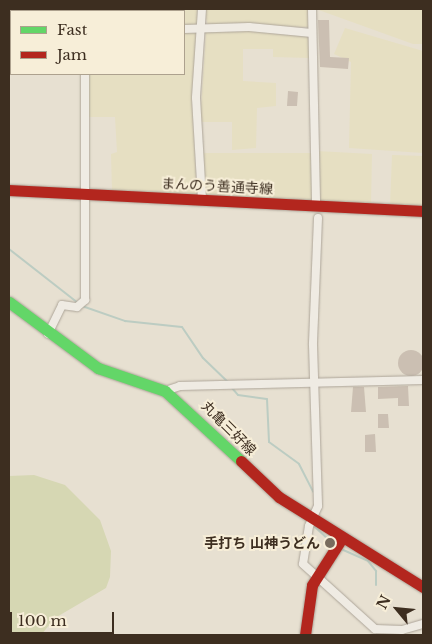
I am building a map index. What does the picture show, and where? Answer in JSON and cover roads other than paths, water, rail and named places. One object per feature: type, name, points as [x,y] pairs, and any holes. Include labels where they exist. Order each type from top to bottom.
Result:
[{"type":"main road","name":"まんのう善通寺線","points":[[9,190],[202,200],[316,212],[423,211]]},
{"type":"main road","name":"丸亀三好線","points":[[9,302],[48,334],[110,375],[165,391],[278,497],[311,520],[338,543],[423,587]]},
{"type":"main road","points":[[305,635],[306,606],[318,575],[338,543]]},
{"type":"street","points":[[202,9],[203,29],[196,98],[202,200]]},
{"type":"street","points":[[312,9],[316,212],[313,344],[317,382],[318,506],[311,520],[302,556],[304,564],[375,629],[402,630],[423,624]]},
{"type":"street","points":[[185,29],[249,27],[312,33]]},
{"type":"street","points":[[48,334],[62,305],[77,307],[85,300],[88,195],[82,123],[85,75]]},
{"type":"street","points":[[165,391],[180,386],[423,380]]},
{"type":"waterway","points":[[9,249],[78,303]]},
{"type":"waterway","points":[[82,306],[125,321],[182,327],[203,358],[228,382]]},
{"type":"waterway","points":[[232,388],[238,395],[267,399],[269,442],[299,464],[313,492]]},
{"type":"waterway","points":[[315,527],[333,544]]},
{"type":"waterway","points":[[341,549],[368,561],[376,571],[376,585]]},
{"type":"place","name":"手打ち 山神うどん","points":[[330,543]]}]
